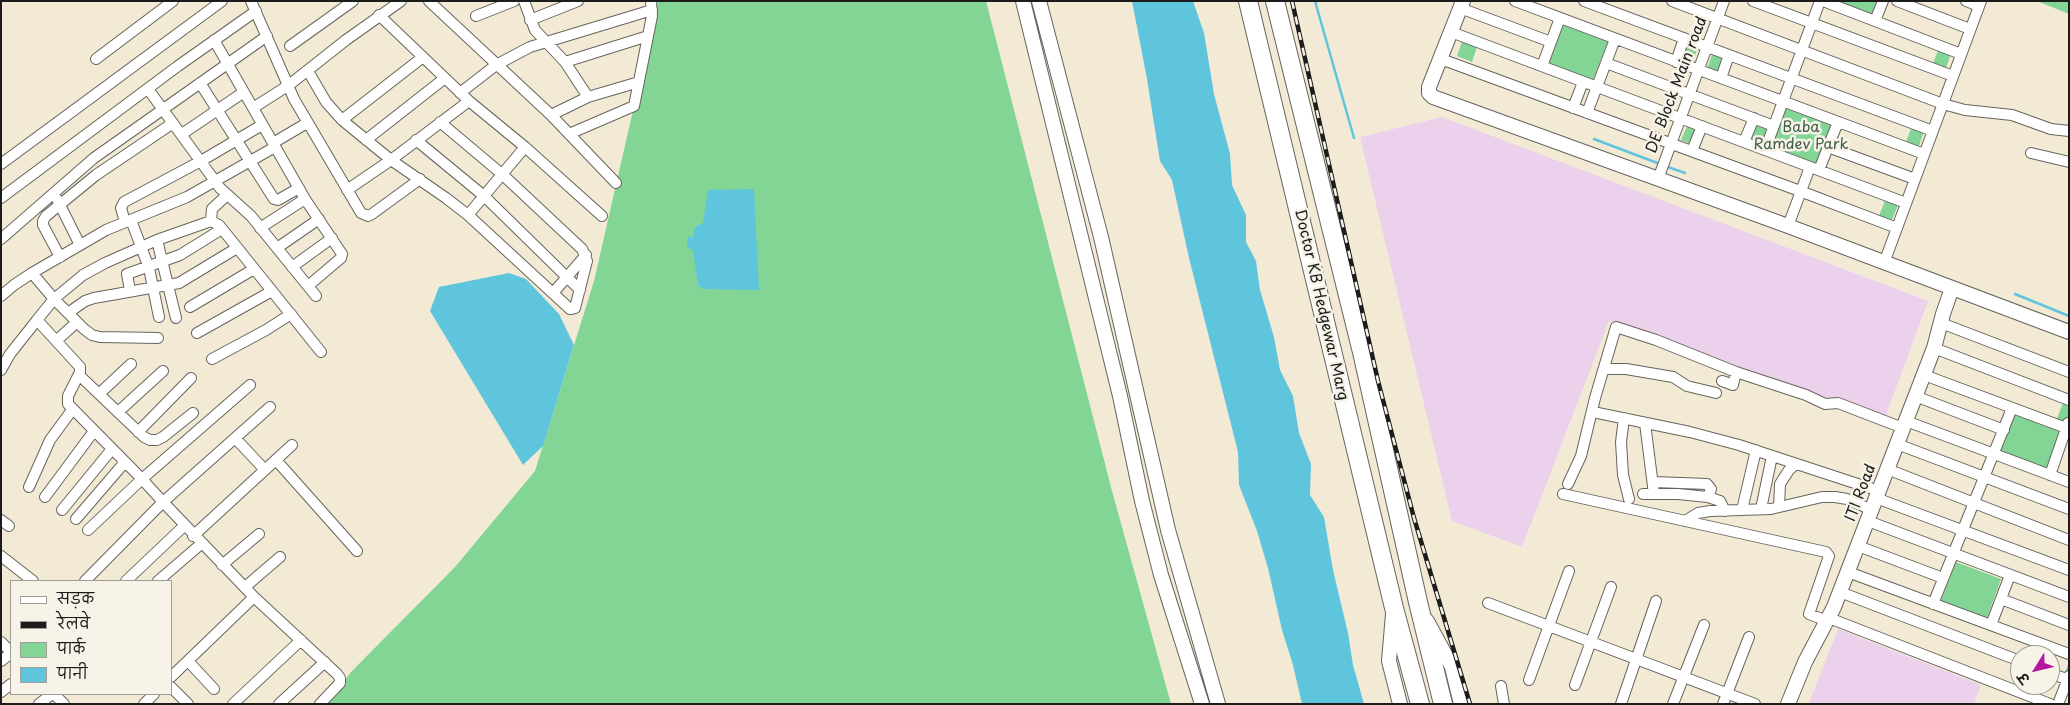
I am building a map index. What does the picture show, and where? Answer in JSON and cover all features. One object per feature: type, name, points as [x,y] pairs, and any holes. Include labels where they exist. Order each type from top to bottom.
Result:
[{"type":"highway","name":"Doctor KB Hedgewar Marg","points":[[1248,1],[1394,608],[1418,696]]},
{"type":"highway","name":"Doctor KB Hedgewar Marg","points":[[1275,1],[1360,343],[1418,602],[1443,704]]},
{"type":"main road","points":[[1023,1],[1120,396],[1142,501],[1161,575],[1202,704]]},
{"type":"main road","points":[[1039,1],[1101,237],[1168,530],[1218,704]]},
{"type":"main road","points":[[1462,5],[1428,87],[1429,93],[1433,97],[1788,226],[2069,332]]},
{"type":"main road","name":"ITI Road","points":[[1791,703],[1805,662],[1840,592],[1874,505],[1934,348],[1952,288]]},
{"type":"main road","points":[[1418,602],[1452,667],[1461,704]]},
{"type":"main road","points":[[1394,608],[1389,661],[1400,704]]},
{"type":"street","points":[[1,164],[222,1]]},
{"type":"street","points":[[251,1],[267,36],[299,77],[342,120],[391,160],[468,215],[553,293],[573,309],[575,308],[587,261],[586,255],[503,174],[440,122]]},
{"type":"street","points":[[290,46],[353,1]]},
{"type":"street","points":[[253,108],[299,77],[400,1]]},
{"type":"street","points":[[429,1],[551,115],[616,183]]},
{"type":"street","points":[[476,16],[514,1]]},
{"type":"street","points":[[524,1],[530,20],[544,41],[564,62],[588,97]]},
{"type":"street","points":[[530,20],[578,1]]},
{"type":"street","points":[[1515,1],[1924,154]]},
{"type":"street","points":[[1584,1],[1933,131]]},
{"type":"street","points":[[1672,1],[1942,104],[1965,110],[2012,115],[2051,129],[2069,130]]},
{"type":"street","name":"DE Block Main road","points":[[1658,179],[1724,1]]},
{"type":"street","points":[[1753,1],[1953,76]]},
{"type":"street","points":[[1765,150],[1821,1],[1961,54]]},
{"type":"street","points":[[1875,21],[1883,1]]},
{"type":"street","points":[[1897,1],[1970,29]]},
{"type":"street","points":[[1884,263],[1980,4],[1966,1]]},
{"type":"street","points":[[96,59],[167,3]]},
{"type":"street","points":[[460,93],[496,64],[544,41],[651,5],[648,36],[632,108],[569,134]]},
{"type":"street","points":[[1462,5],[1551,42]]},
{"type":"street","points":[[1,198],[256,11]]},
{"type":"street","points":[[379,15],[460,93],[525,147],[602,216]]},
{"type":"street","points":[[1542,66],[1560,18]]},
{"type":"street","points":[[1451,32],[1906,203]]},
{"type":"street","points":[[1,239],[94,158],[267,36]]},
{"type":"street","points":[[564,62],[648,36]]},
{"type":"street","points":[[1676,62],[1684,38]]},
{"type":"street","points":[[1587,113],[1616,39]]},
{"type":"street","points":[[214,40],[305,199],[343,256],[308,286]]},
{"type":"street","points":[[1721,78],[1729,55]]},
{"type":"street","points":[[342,120],[423,57]]},
{"type":"street","points":[[1441,59],[1800,190],[1897,228]]},
{"type":"street","points":[[1606,63],[1774,126]]},
{"type":"street","points":[[299,77],[307,123],[361,212],[368,216],[420,179]]},
{"type":"street","points":[[366,140],[445,78]]},
{"type":"street","points":[[551,115],[588,97],[639,82]]},
{"type":"street","points":[[1573,108],[1583,82]]},
{"type":"street","points":[[200,83],[249,162],[276,200],[299,188]]},
{"type":"street","points":[[148,89],[215,181],[227,195],[242,207],[316,296]]},
{"type":"street","points":[[182,134],[244,92]]},
{"type":"street","points":[[346,190],[391,160],[469,101]]},
{"type":"street","points":[[1744,142],[1754,118]]},
{"type":"street","points":[[1788,226],[1800,190],[1828,146],[1838,122]]},
{"type":"street","points":[[60,257],[43,221],[60,205],[117,160],[173,123]]},
{"type":"street","points":[[1,296],[14,285],[106,230],[180,200],[249,162],[307,123]]},
{"type":"street","points":[[159,317],[149,268],[142,246],[121,208],[124,202],[201,161],[262,125]]},
{"type":"street","points":[[1692,152],[1702,126]]},
{"type":"street","points":[[416,140],[484,196],[580,290]]},
{"type":"street","points":[[1828,146],[1915,179]]},
{"type":"street","points":[[468,215],[525,147]]},
{"type":"street","points":[[2031,153],[2069,162]]},
{"type":"street","points":[[53,192],[80,245]]},
{"type":"street","points":[[211,220],[212,208],[227,195]]},
{"type":"street","points":[[260,228],[305,199]]},
{"type":"street","points":[[277,248],[319,219]]},
{"type":"street","points":[[211,220],[222,229],[238,248],[321,352]]},
{"type":"street","points":[[1,370],[10,354],[54,299],[83,275],[105,262],[142,246],[211,220]]},
{"type":"street","points":[[130,291],[127,274],[149,268],[180,255],[222,229]]},
{"type":"street","points":[[292,267],[332,238]]},
{"type":"street","points":[[157,240],[176,318]]},
{"type":"street","points":[[68,313],[84,301],[130,291],[167,286],[188,279],[238,248]]},
{"type":"street","points":[[553,293],[586,255]]},
{"type":"street","points":[[190,307],[254,268]]},
{"type":"street","points":[[32,274],[54,299],[92,335],[100,337],[158,338]]},
{"type":"street","points":[[197,333],[272,291]]},
{"type":"street","points":[[212,359],[266,330],[291,314]]},
{"type":"street","points":[[37,320],[80,367],[79,375],[67,400],[72,410],[142,479],[193,536],[340,678],[340,683],[320,704]]},
{"type":"street","points":[[56,341],[77,322]]},
{"type":"street","points":[[1941,324],[2069,372]]},
{"type":"street","points":[[1568,484],[1581,456],[1616,327],[1656,340],[1736,372],[1806,395],[1825,404],[1838,403],[1905,424],[2069,482]]},
{"type":"street","points":[[1934,348],[2069,400]]},
{"type":"street","points":[[99,394],[131,364]]},
{"type":"street","points":[[1605,369],[1629,370],[1673,377],[1687,386],[1716,393]]},
{"type":"street","points":[[118,412],[163,370]]},
{"type":"street","points":[[1722,381],[1733,385],[1736,372]]},
{"type":"street","points":[[79,375],[138,432],[150,440],[157,440],[193,413]]},
{"type":"street","points":[[1924,375],[2012,408],[2068,426],[2050,475]]},
{"type":"street","points":[[138,432],[191,378]]},
{"type":"street","points":[[88,530],[142,479],[250,385]]},
{"type":"street","points":[[1916,396],[2004,430]]},
{"type":"street","points":[[86,580],[162,502],[270,407]]},
{"type":"street","points":[[1933,604],[1986,477],[2012,408]]},
{"type":"street","points":[[29,487],[50,440],[72,410]]},
{"type":"street","points":[[1593,412],[1690,432],[1756,450],[1796,464],[1874,505],[1953,553],[2069,598]]},
{"type":"street","points":[[1624,418],[1621,442],[1623,476],[1629,499]]},
{"type":"street","points":[[1645,423],[1654,482],[1654,494]]},
{"type":"street","points":[[45,497],[94,431]]},
{"type":"street","points":[[235,438],[265,470]]},
{"type":"street","points":[[1897,444],[2069,509]]},
{"type":"street","points":[[193,536],[292,445]]},
{"type":"street","points":[[62,510],[112,449]]},
{"type":"street","points":[[1742,510],[1756,450]]},
{"type":"street","points":[[2058,450],[2069,454]]},
{"type":"street","points":[[1761,509],[1772,456]]},
{"type":"street","points":[[276,460],[357,551]]},
{"type":"street","points":[[76,519],[125,462]]},
{"type":"street","points":[[1779,507],[1780,484],[1789,470],[1796,464]]},
{"type":"street","points":[[1887,469],[2069,540]]},
{"type":"street","points":[[1654,482],[1706,484],[1711,489],[1708,497]]},
{"type":"street","points":[[1563,494],[1792,543],[1828,553],[1809,614],[1828,619],[2050,704]]},
{"type":"street","points":[[1643,494],[1708,497],[1720,501],[1725,511]]},
{"type":"street","points":[[1685,521],[1698,513],[1779,507],[1822,497],[1836,497],[1874,505],[1964,530],[2069,570]]},
{"type":"street","points":[[127,580],[184,526]]},
{"type":"street","points":[[222,565],[259,534]]},
{"type":"street","points":[[159,580],[201,544]]},
{"type":"street","points":[[1858,546],[1943,578]]},
{"type":"street","points":[[1,556],[33,580]]},
{"type":"street","points":[[245,587],[280,557]]},
{"type":"street","points":[[1529,680],[1569,571]]},
{"type":"street","points":[[1848,572],[1991,625],[2033,645]]},
{"type":"street","points":[[1991,625],[2010,575]]},
{"type":"street","points":[[1575,685],[1590,641],[1612,587]]},
{"type":"street","points":[[1840,592],[2010,657]]},
{"type":"street","points":[[172,676],[254,597]]},
{"type":"street","points":[[2001,600],[2069,625]]},
{"type":"street","points":[[1622,704],[1656,601]]},
{"type":"street","points":[[1488,603],[1755,704]]},
{"type":"street","points":[[1673,704],[1704,625]]},
{"type":"street","points":[[1723,704],[1749,637]]},
{"type":"street","points":[[233,704],[301,640]]},
{"type":"street","points":[[1,642],[10,652]]},
{"type":"street","points":[[188,661],[214,689]]},
{"type":"street","points":[[279,704],[325,662]]},
{"type":"street","points":[[2058,704],[2068,679]]},
{"type":"street","points":[[1501,686],[1504,704]]},
{"type":"street","points":[[172,688],[188,704]]},
{"type":"street","points":[[39,704],[52,695]]},
{"type":"street","points":[[54,695],[64,704]]},
{"type":"shaded area","points":[[1442,117],[1928,301],[1885,418],[1609,321],[1522,547],[1452,521],[1360,137]]},
{"type":"shaded area","points":[[1838,629],[1981,685],[1974,704],[1809,703]]},
{"type":"green space","points":[[658,1],[986,1],[1112,491],[1171,704],[327,704],[351,672],[455,567],[535,471],[594,281]]},
{"type":"green space","points":[[1837,1],[1878,1],[1873,15]]},
{"type":"green space","points":[[2037,1],[2069,1],[2069,14]]},
{"type":"green space","points":[[1563,24],[1608,41],[1593,80],[1548,63]]},
{"type":"green space","points":[[1463,39],[1478,44],[1472,62],[1457,56]]},
{"type":"green space","points":[[1685,42],[1698,47],[1692,64],[1679,59]]},
{"type":"green space","points":[[1939,48],[1951,53],[1945,71],[1932,66]]},
{"type":"green space","points":[[1713,52],[1727,57],[1721,74],[1707,69]]},
{"type":"green space","name":"Baba Ramdev Park","points":[[1785,108],[1831,125],[1816,165],[1771,148]]},
{"type":"green space","points":[[1755,122],[1768,128],[1762,144],[1749,139]]},
{"type":"green space","points":[[1688,124],[1698,129],[1692,144],[1681,140]]},
{"type":"green space","points":[[1912,126],[1924,131],[1918,149],[1905,144]]},
{"type":"green space","points":[[1886,198],[1899,202],[1892,220],[1879,216]]},
{"type":"green space","points":[[2064,400],[2069,402],[2069,418],[2066,425],[2056,421]]},
{"type":"green space","points":[[2014,413],[2062,431],[2048,470],[1999,452]]},
{"type":"green space","points":[[1956,562],[2001,579],[1987,618],[1941,601]]},
{"type":"water","points":[[1132,1],[1193,1],[1204,33],[1214,94],[1230,154],[1232,185],[1246,215],[1246,242],[1256,261],[1260,290],[1274,337],[1280,370],[1293,396],[1299,433],[1311,464],[1310,495],[1324,517],[1353,665],[1364,704],[1302,704],[1268,568],[1257,531],[1239,485],[1238,452],[1189,258],[1172,180],[1160,161]]},
{"type":"water","points":[[754,189],[759,290],[703,289],[698,285],[693,251],[687,247],[688,236],[693,238],[695,227],[703,223],[708,190]]},
{"type":"water","points":[[509,273],[526,279],[559,314],[574,345],[543,446],[523,465],[430,311],[439,287]]},
{"type":"waterway","points":[[1315,1],[1354,138]]},
{"type":"waterway","points":[[1594,139],[1660,164]]},
{"type":"waterway","points":[[1665,166],[1685,173]]},
{"type":"waterway","points":[[2015,294],[2069,316]]},
{"type":"waterway","points":[[2066,674],[2069,666]]},
{"type":"railway","points":[[1292,1],[1378,381],[1414,518],[1470,704]]}]
